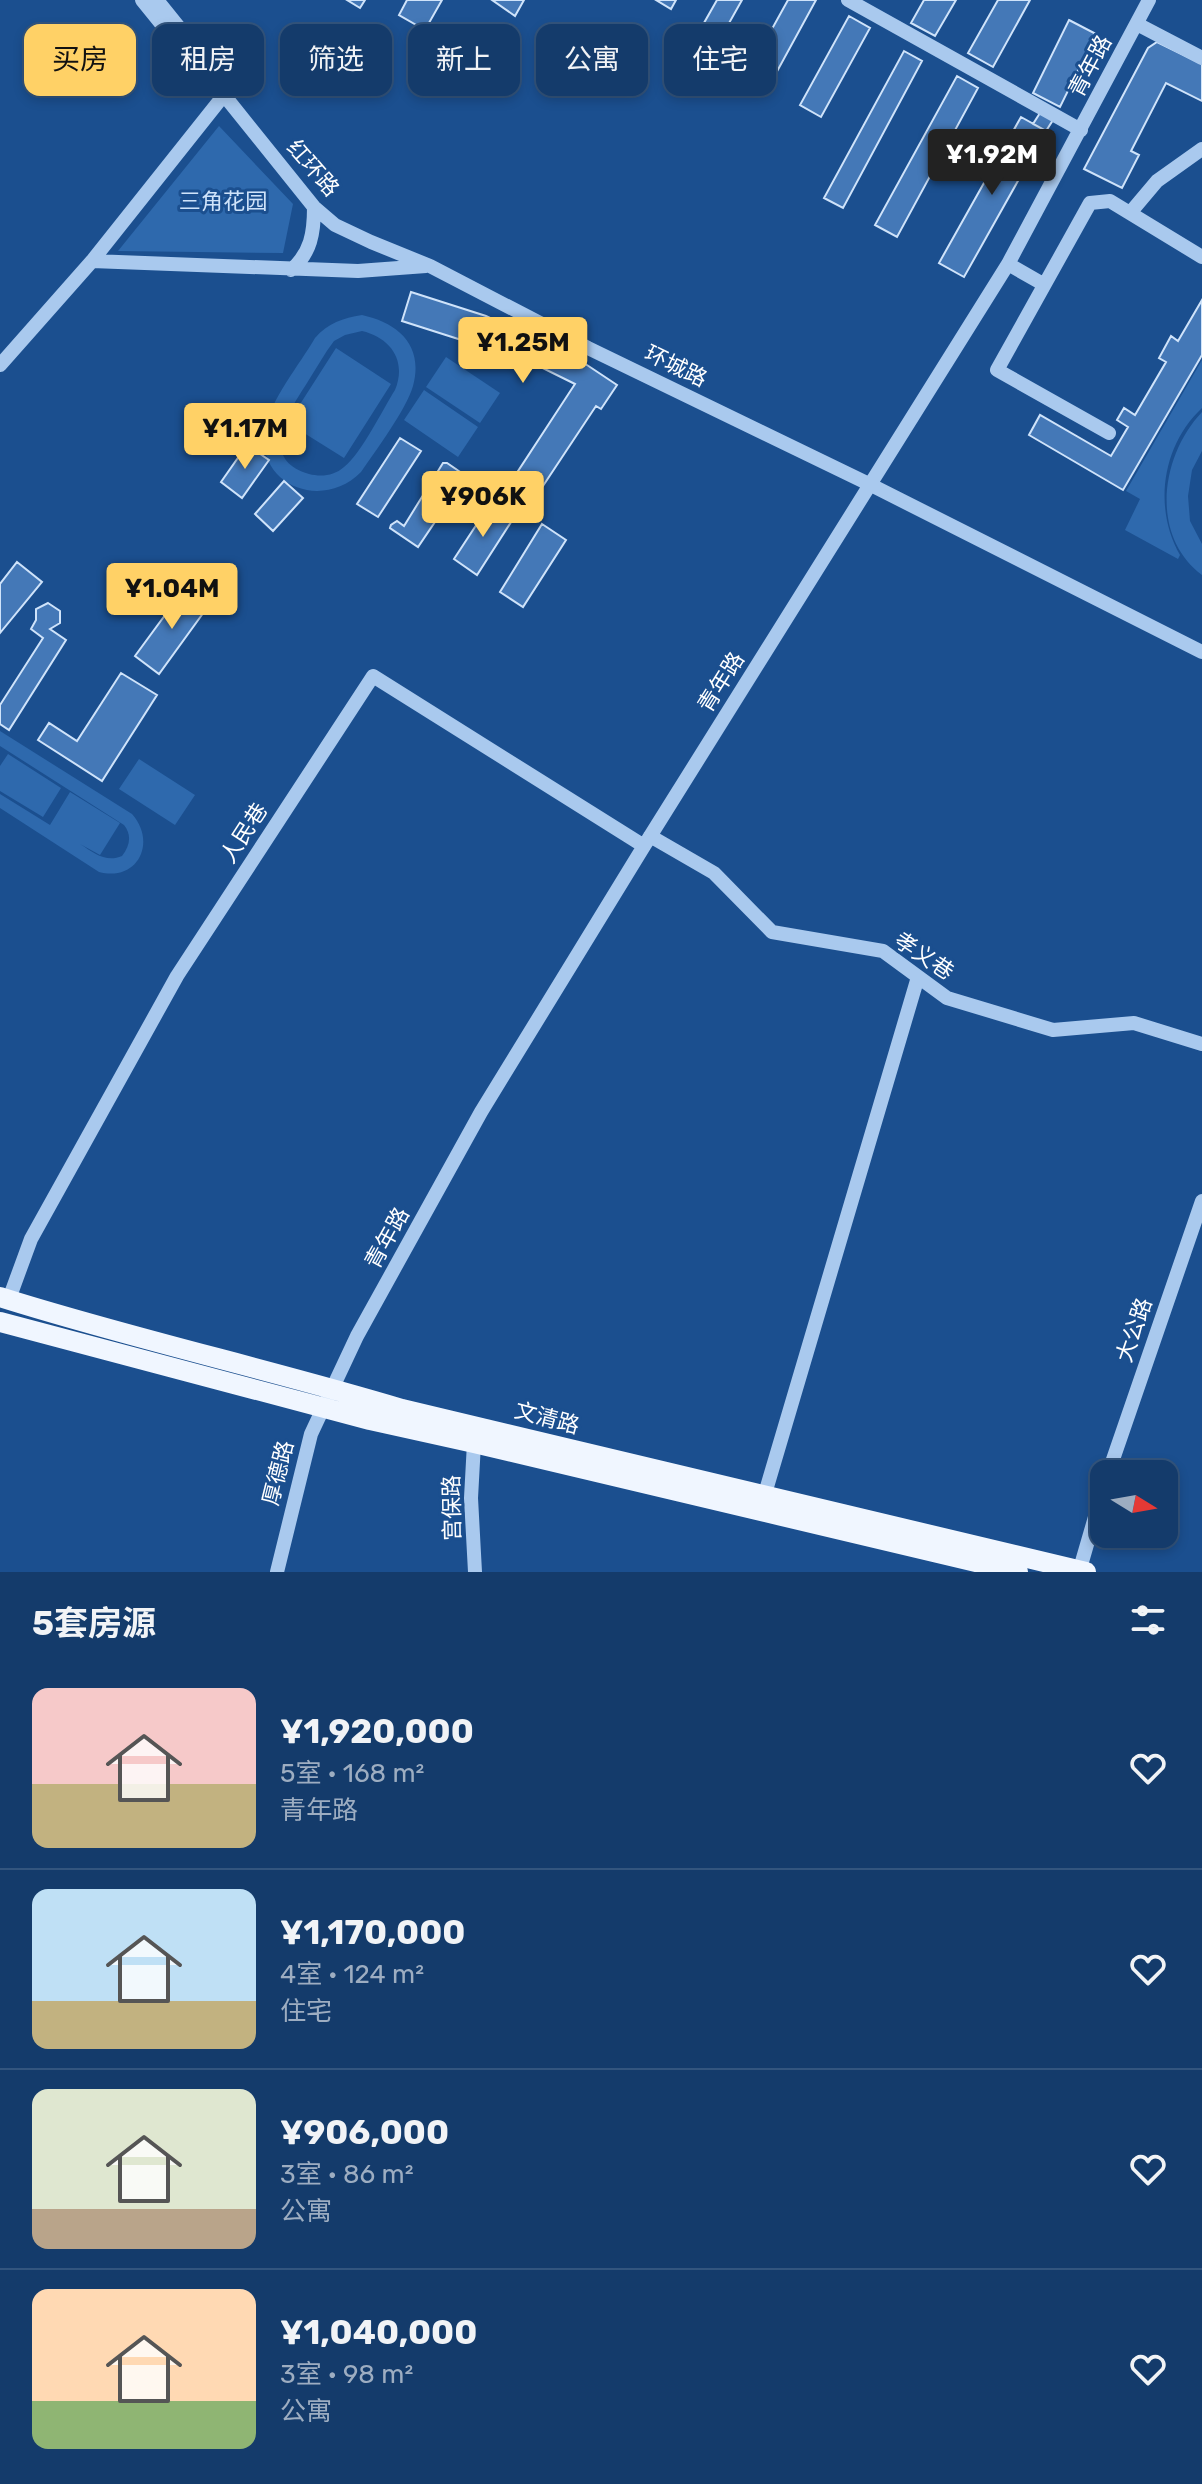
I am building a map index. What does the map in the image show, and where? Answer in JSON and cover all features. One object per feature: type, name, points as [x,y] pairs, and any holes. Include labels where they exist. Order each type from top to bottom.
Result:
[{"type":"main road","name":"文清路","points":[[4,1298],[183,1351],[402,1409],[480,1425],[764,1497],[1082,1571]]},
{"type":"main road","name":"文清路","points":[[0,1322],[370,1420],[1018,1572]]},
{"type":"street","name":"红环路","points":[[142,0],[161,24]]},
{"type":"street","name":"红环路","points":[[157,0],[176,24]]},
{"type":"street","points":[[848,0],[1081,130]]},
{"type":"street","name":"青年路","points":[[332,1388],[357,1336],[481,1112],[1008,264],[1149,0]]},
{"type":"street","points":[[1137,24],[1202,58]]},
{"type":"street","points":[[0,365],[92,261],[223,96]]},
{"type":"street","name":"红环路","points":[[225,96],[314,207],[335,225],[430,266]]},
{"type":"street","points":[[1130,213],[1157,181],[1202,149]]},
{"type":"street","points":[[1109,433],[997,370],[1090,203],[1110,201],[1202,257]]},
{"type":"street","points":[[291,270],[304,259],[310,245],[314,207]]},
{"type":"street","points":[[92,261],[358,271],[430,266]]},
{"type":"street","points":[[1008,264],[1043,284]]},
{"type":"street","name":"环城路","points":[[430,266],[588,348],[871,485],[1202,652]]},
{"type":"street","name":"人民巷","points":[[4,1298],[31,1239],[177,976],[373,676],[647,841]]},
{"type":"street","name":"孝义巷","points":[[647,841],[714,873],[772,932],[883,951],[947,998],[1053,1030],[1134,1023],[1202,1044]]},
{"type":"street","points":[[764,1497],[918,977]]},
{"type":"street","name":"大公路","points":[[1113,1460],[1202,1201]]},
{"type":"street","name":"厚德路","points":[[277,1572],[311,1434],[332,1388]]},
{"type":"street","name":"宫保路","points":[[474,1443],[471,1498],[475,1572]]},
{"type":"street","points":[[1082,1571],[1090,1540]]},
{"type":"green space","name":"三角花园","points":[[219,126],[293,204],[283,253],[118,251]]},
{"type":"green space","points":[[362,315],[387,324],[405,338],[415,359],[413,386],[397,418],[361,472],[346,484],[329,490],[312,491],[295,487],[281,478],[271,466],[265,449],[268,418],[315,338],[331,325]],"holes":[[[362,331],[372,334],[394,352],[399,370],[395,390],[371,431],[351,461],[336,472],[314,475],[293,467],[284,457],[282,433],[300,394],[334,341]]]},
{"type":"green space","points":[[336,348],[391,384],[344,458],[288,423]]},
{"type":"green space","points":[[446,357],[500,393],[480,423],[426,387]]},
{"type":"green space","points":[[1202,360],[1202,408],[1178,440],[1166,478],[1166,517],[1180,555],[1178,559],[1125,530],[1140,499],[1126,491]]},
{"type":"green space","points":[[424,390],[478,427],[458,457],[404,420]]},
{"type":"green space","points":[[1202,412],[1202,451],[1192,470],[1188,496],[1190,521],[1202,544],[1202,575],[1185,558],[1174,539],[1168,517],[1167,495],[1177,450]]},
{"type":"green space","points":[[0,731],[132,814],[143,836],[140,857],[133,865],[113,874],[99,872],[0,808],[0,794],[50,825],[70,792],[120,823],[100,855],[80,844],[100,856],[116,858],[122,856],[128,844],[129,837],[124,825],[0,746]]},
{"type":"green space","points":[[8,754],[61,788],[43,817],[0,791],[0,766]]},
{"type":"green space","points":[[139,759],[195,795],[175,825],[119,789]]},
{"type":"building","points":[[347,0],[365,0],[360,8]]},
{"type":"building","points":[[407,0],[442,0],[428,24],[415,24],[399,15]]},
{"type":"building","points":[[492,0],[524,0],[515,16]]},
{"type":"building","points":[[656,0],[676,0],[671,9]]},
{"type":"building","points":[[717,0],[742,0],[729,24],[703,24]]},
{"type":"building","points":[[788,0],[816,0],[776,73],[776,24]]},
{"type":"building","points":[[924,0],[956,0],[935,36],[911,23]]},
{"type":"building","points":[[998,0],[1030,0],[993,67],[968,53]]},
{"type":"building","points":[[849,16],[870,28],[821,117],[800,105]]},
{"type":"building","points":[[1069,20],[1096,34],[1060,107],[1033,93]]},
{"type":"building","points":[[1157,42],[1202,64],[1202,101],[1166,83],[1131,151],[1139,155],[1122,188],[1084,169],[1148,48]]},
{"type":"building","points":[[904,51],[922,61],[843,208],[824,198]]},
{"type":"building","points":[[957,76],[978,88],[897,237],[875,225]]},
{"type":"building","points":[[1040,113],[1053,120],[1046,131],[1033,124]]},
{"type":"building","points":[[1021,117],[1046,131],[964,277],[939,263]]},
{"type":"building","points":[[411,292],[486,316],[587,365],[617,385],[601,409],[596,406],[527,510],[503,494],[575,384],[480,337],[477,345],[402,321]]},
{"type":"building","points":[[1202,300],[1202,355],[1123,490],[1029,435],[1040,415],[1111,456],[1128,427],[1117,420],[1124,408],[1135,415],[1166,362],[1159,358],[1171,336],[1178,341]]},
{"type":"building","points":[[400,438],[421,451],[378,517],[357,504]]},
{"type":"building","points":[[247,445],[269,460],[242,498],[221,482]]},
{"type":"building","points":[[443,463],[466,476],[418,547],[390,528],[397,521],[404,526]]},
{"type":"building","points":[[284,481],[303,498],[273,531],[255,514]]},
{"type":"building","points":[[490,504],[513,519],[477,575],[454,559]]},
{"type":"building","points":[[542,524],[566,540],[523,607],[500,592]]},
{"type":"building","points":[[17,562],[42,582],[0,633],[0,584]]},
{"type":"building","points":[[185,588],[209,605],[159,674],[135,656]]},
{"type":"building","points":[[48,603],[60,611],[60,623],[50,629],[66,640],[9,730],[0,724],[0,705],[43,638],[31,629],[36,620],[36,609]]},
{"type":"building","points":[[121,673],[157,695],[102,781],[38,740],[49,723],[77,741]]}]
